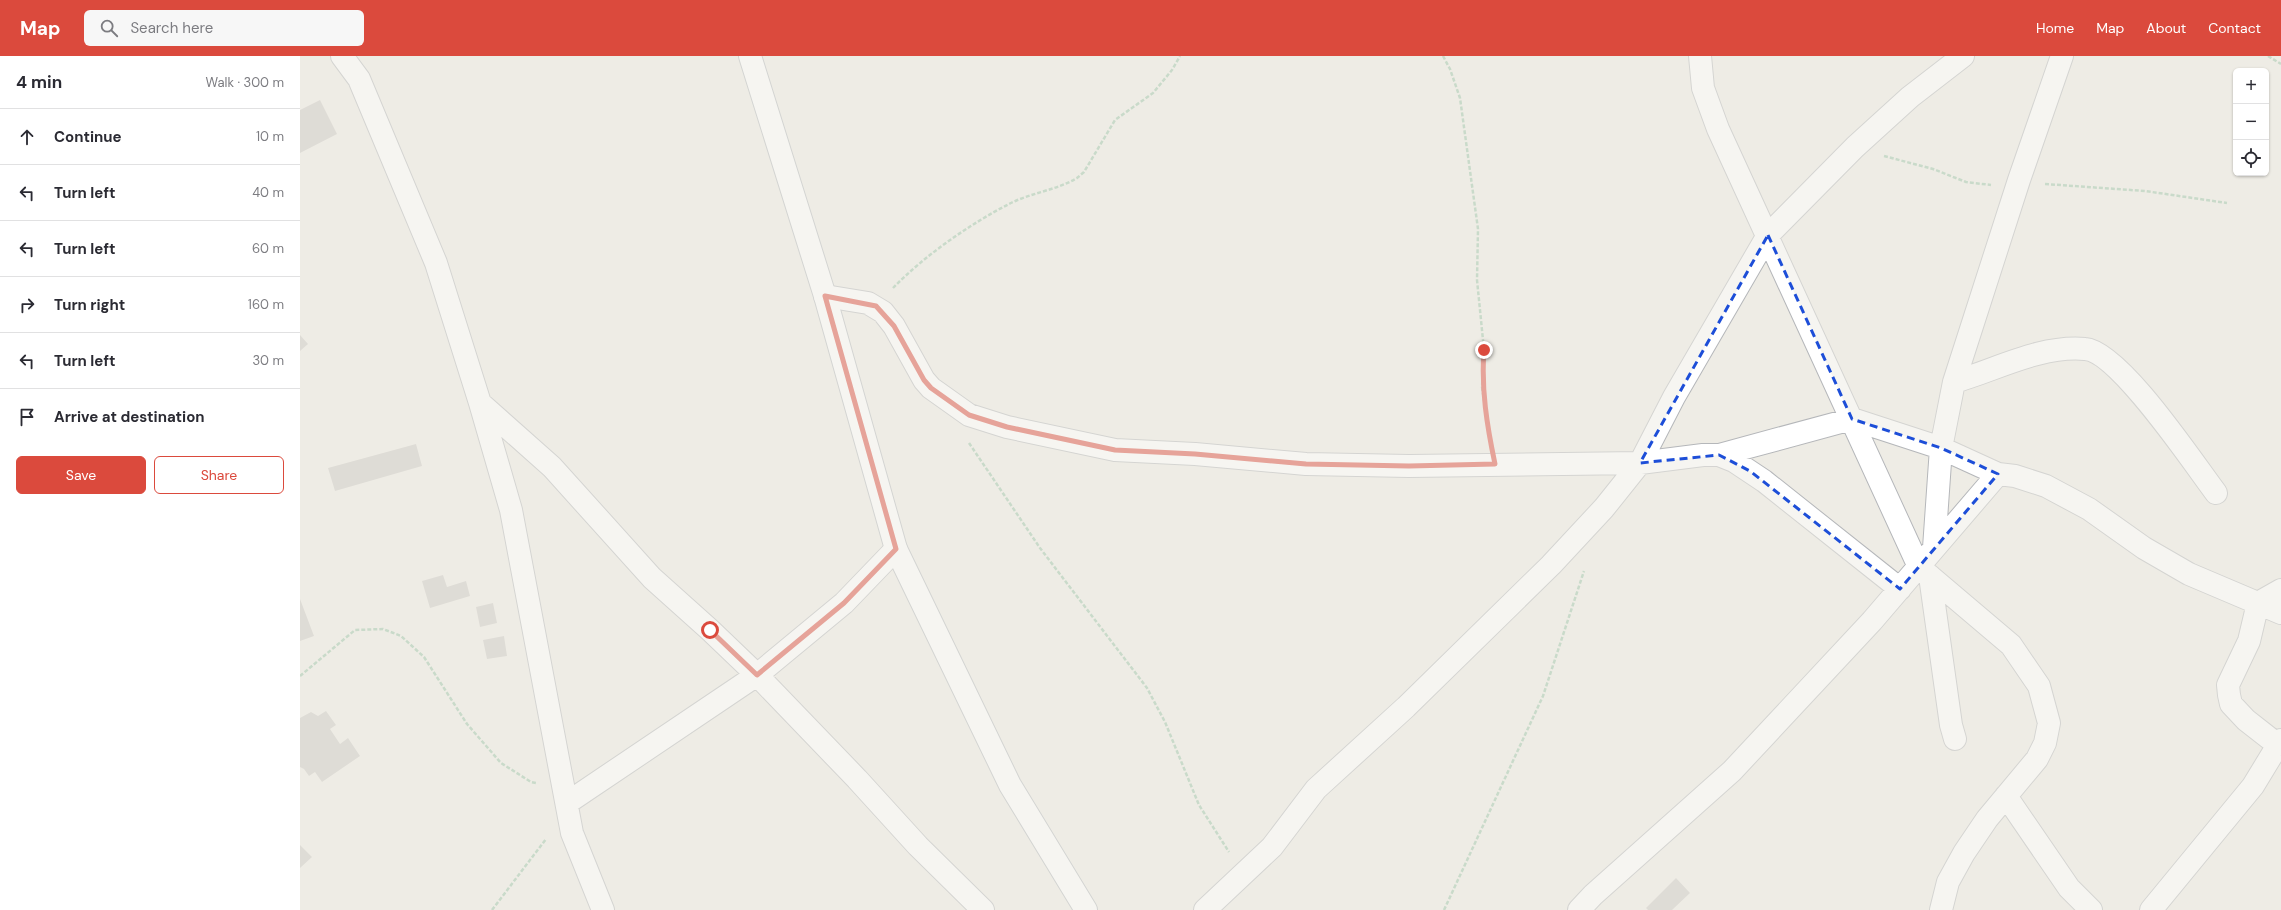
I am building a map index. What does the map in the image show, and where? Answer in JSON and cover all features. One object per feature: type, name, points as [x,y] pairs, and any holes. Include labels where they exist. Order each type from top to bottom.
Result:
[{"type":"street","points":[[342,56],[359,79],[436,263],[480,403],[511,510],[572,833],[603,910]]},
{"type":"street","points":[[750,56],[825,296],[896,549],[1010,785],[1086,910]]},
{"type":"street","points":[[1700,56],[1703,88],[1718,129],[1924,572],[1951,726],[1955,739]]},
{"type":"street","points":[[1205,910],[1272,847],[1316,788],[1406,707],[1551,565],[1604,508],[1640,463],[1768,234],[1855,147],[1910,97],[1963,56]]},
{"type":"street","points":[[1934,548],[1940,448],[1954,382],[2018,180],[2062,56]]},
{"type":"street","points":[[825,296],[876,306],[894,326],[924,380],[931,388],[969,415],[1007,427],[1115,450],[1195,454],[1306,464],[1409,466],[1640,463],[1703,455],[1718,455],[1852,418],[1940,448],[1998,474],[2015,476],[2046,486],[2089,509],[2144,548],[2182,570],[2281,613]]},
{"type":"street","points":[[1954,382],[2032,355],[2072,348],[2094,350],[2117,368],[2135,388],[2216,493]]},
{"type":"street","points":[[480,403],[552,467],[652,578],[757,675],[857,779],[918,846],[983,910]]},
{"type":"street","points":[[1718,455],[1734,461],[1764,481],[1900,589]]},
{"type":"street","points":[[1579,910],[1593,895],[1732,771],[1900,589],[1924,572],[1934,548],[1998,474]]},
{"type":"street","points":[[566,796],[757,675],[844,603],[896,549]]},
{"type":"street","points":[[1924,572],[2011,645],[2039,686],[2049,723],[2045,743],[2037,758],[1987,819],[1964,853],[1948,882],[1941,910]]},
{"type":"street","points":[[2151,910],[2253,786],[2280,743],[2246,720],[2231,704],[2228,685],[2249,641],[2258,603],[2281,590]]},
{"type":"street","points":[[2006,796],[2069,888],[2091,910]]},
{"type":"path","points":[[876,306],[903,278],[958,235],[1009,204],[1077,178],[1084,172],[1115,120],[1152,93],[1172,70],[1180,56]]},
{"type":"path","points":[[1443,56],[1450,69],[1460,98],[1476,214],[1477,280],[1484,350],[1482,388],[1488,431],[1495,464]]},
{"type":"path","points":[[2268,56],[2281,64]]},
{"type":"path","points":[[1855,147],[1933,169],[1966,182],[1987,185],[2018,180],[2082,188],[2145,191],[2227,203]]},
{"type":"path","points":[[966,438],[1040,548],[1147,688],[1165,722],[1205,815],[1244,874]]},
{"type":"path","points":[[1444,910],[1543,696],[1585,568]]},
{"type":"path","points":[[300,676],[354,630],[383,629],[401,636],[424,657],[467,724],[501,763],[531,782],[566,796],[542,847],[492,910]]},
{"type":"highlighted area","points":[[1768,235],[1852,419],[1941,448],[1998,474],[1900,589],[1750,471],[1719,455],[1640,463]]},
{"type":"building","points":[[320,100],[337,134],[300,153],[300,110]]},
{"type":"building","points":[[300,335],[308,344],[300,351]]},
{"type":"building","points":[[416,444],[422,466],[335,491],[328,468]]},
{"type":"building","points":[[443,575],[447,587],[466,581],[470,596],[430,608],[422,581]]},
{"type":"building","points":[[300,599],[314,636],[300,641]]},
{"type":"building","points":[[493,603],[497,623],[480,627],[476,607]]},
{"type":"building","points":[[504,636],[507,656],[487,659],[483,640]]},
{"type":"building","points":[[326,711],[336,725],[330,729],[340,744],[348,738],[360,756],[322,782],[315,772],[309,776],[304,769],[300,767],[300,718],[311,712],[318,716]]},
{"type":"building","points":[[300,845],[312,857],[300,868]]},
{"type":"building","points":[[1676,878],[1690,893],[1672,910],[1648,910],[1646,908]]},
{"type":"route","points":[[710,630],[757,675],[844,603],[896,549],[825,296],[868,303],[876,306],[894,326],[924,380],[931,388],[969,415],[1007,427],[1115,450],[1195,454],[1306,464],[1409,466],[1495,464],[1488,431],[1482,388],[1484,350]]}]
